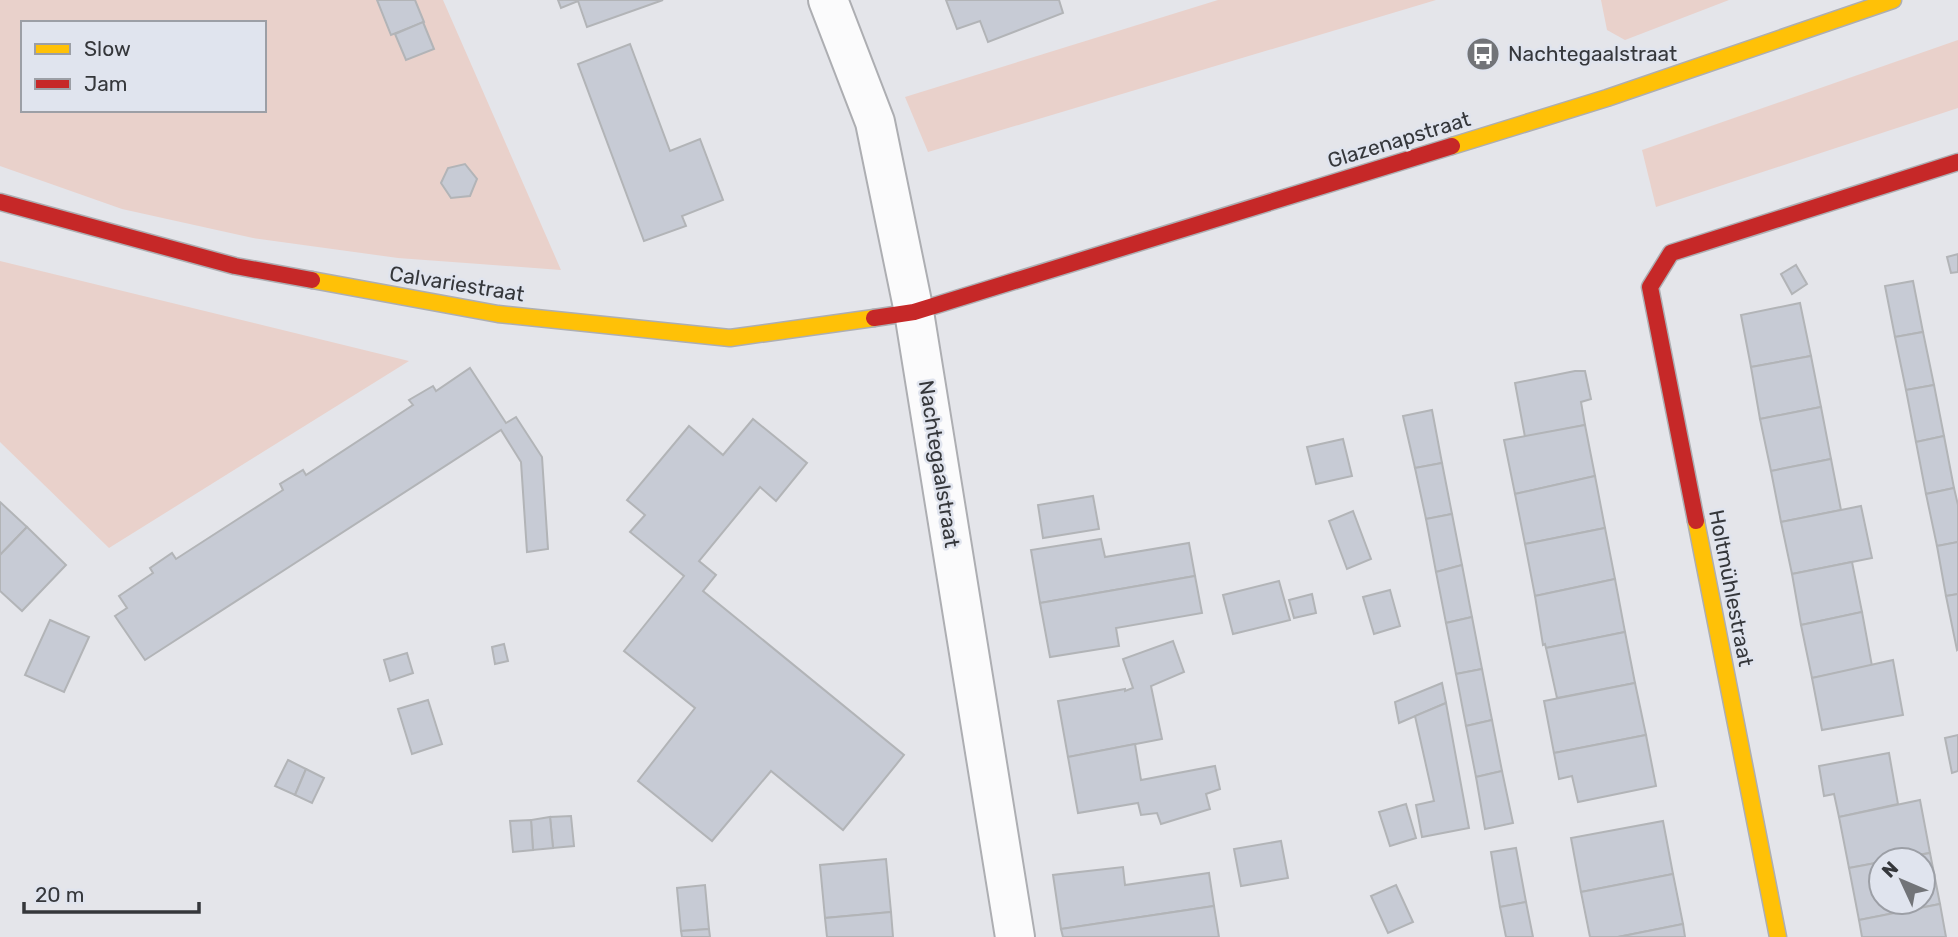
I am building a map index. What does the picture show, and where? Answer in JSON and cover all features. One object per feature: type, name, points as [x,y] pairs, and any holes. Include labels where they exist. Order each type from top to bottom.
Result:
[{"type":"street","name":"Nachtegaalstraat","points":[[828,0],[876,122],[914,312],[1015,937]]},
{"type":"street","name":"Glazenapstraat","points":[[914,312],[1607,98],[1892,0]]},
{"type":"street","name":"Holtmühlestraat","points":[[1778,937],[1650,287],[1671,253],[1958,162]]},
{"type":"street","name":"Calvariestraat","points":[[0,202],[235,267],[498,314],[730,338],[914,312]]},
{"type":"shaded area","points":[[0,0],[443,0],[561,270],[398,258],[253,238],[122,209],[0,166]]},
{"type":"shaded area","points":[[1218,0],[1436,0],[928,152],[905,97]]},
{"type":"shaded area","points":[[1601,0],[1729,0],[1625,40],[1607,30]]},
{"type":"shaded area","points":[[1958,40],[1958,108],[1656,207],[1642,150]]},
{"type":"shaded area","points":[[0,261],[409,361],[109,548],[0,442]]},
{"type":"building","points":[[377,0],[415,0],[424,22],[391,35]]},
{"type":"building","points":[[558,0],[663,0],[587,27],[578,1],[561,8]]},
{"type":"building","points":[[946,0],[1059,0],[1063,13],[988,42],[980,21],[957,29]]},
{"type":"building","points":[[423,22],[434,49],[406,60],[395,34]]},
{"type":"building","points":[[630,44],[670,151],[700,139],[723,200],[682,216],[686,226],[644,241],[578,64]]},
{"type":"building","points":[[465,164],[477,179],[470,196],[451,198],[441,183],[448,168]]},
{"type":"building","points":[[1958,254],[1958,272],[1951,273],[1947,257]]},
{"type":"building","points":[[1796,265],[1807,284],[1792,294],[1781,274]]},
{"type":"building","points":[[1913,281],[1923,332],[1895,337],[1885,286]]},
{"type":"building","points":[[1800,303],[1811,356],[1751,367],[1741,315]]},
{"type":"building","points":[[1923,332],[1934,385],[1906,390],[1895,337]]},
{"type":"building","points":[[1811,356],[1821,407],[1760,419],[1751,367]]},
{"type":"building","points":[[470,368],[506,423],[516,417],[542,457],[548,549],[527,552],[521,462],[501,430],[145,660],[115,616],[127,608],[119,596],[153,573],[150,568],[172,553],[176,559],[283,490],[280,484],[303,470],[306,475],[413,405],[409,400],[433,386],[436,391]]},
{"type":"building","points":[[1585,371],[1591,399],[1581,402],[1585,425],[1525,437],[1515,383]]},
{"type":"building","points":[[1934,385],[1944,436],[1916,442],[1906,390]]},
{"type":"building","points":[[1821,407],[1831,459],[1771,471],[1760,419]]},
{"type":"building","points":[[1432,410],[1442,463],[1415,468],[1403,416]]},
{"type":"building","points":[[753,419],[807,463],[776,501],[760,487],[699,561],[716,575],[703,591],[904,755],[843,830],[771,771],[712,841],[638,781],[695,708],[624,651],[684,576],[630,532],[645,515],[627,500],[689,426],[723,455]]},
{"type":"building","points":[[1585,425],[1595,476],[1515,494],[1504,440]]},
{"type":"building","points":[[1944,436],[1954,488],[1926,494],[1916,442]]},
{"type":"building","points":[[1343,439],[1352,476],[1316,484],[1307,447]]},
{"type":"building","points":[[1831,459],[1841,510],[1781,522],[1771,471]]},
{"type":"building","points":[[1442,463],[1452,514],[1426,519],[1415,468]]},
{"type":"building","points":[[1595,476],[1605,528],[1525,544],[1515,494]]},
{"type":"building","points":[[1954,488],[1958,505],[1958,542],[1937,546],[1926,494]]},
{"type":"building","points":[[1093,496],[1099,529],[1043,538],[1038,505]]},
{"type":"building","points":[[0,502],[27,527],[0,555]]},
{"type":"building","points":[[1861,506],[1872,558],[1792,574],[1781,522]]},
{"type":"building","points":[[1353,511],[1371,559],[1347,569],[1329,521]]},
{"type":"building","points":[[1452,514],[1462,565],[1436,572],[1426,519]]},
{"type":"building","points":[[27,527],[66,565],[22,611],[0,591],[0,555]]},
{"type":"building","points":[[1605,528],[1615,579],[1535,596],[1525,544]]},
{"type":"building","points":[[1101,539],[1105,557],[1189,543],[1195,576],[1040,603],[1031,550]]},
{"type":"building","points":[[1958,542],[1958,594],[1946,596],[1937,546]]},
{"type":"building","points":[[1852,562],[1862,612],[1801,625],[1792,574]]},
{"type":"building","points":[[1462,565],[1472,617],[1446,623],[1436,572]]},
{"type":"building","points":[[1195,576],[1202,613],[1116,628],[1119,646],[1050,657],[1040,603]]},
{"type":"building","points":[[1615,579],[1625,632],[1546,648],[1545,644],[1543,645],[1535,596]]},
{"type":"building","points":[[1279,581],[1290,620],[1233,634],[1223,595]]},
{"type":"building","points":[[1390,590],[1400,626],[1374,634],[1363,597]]},
{"type":"building","points":[[1312,594],[1316,613],[1294,618],[1289,600]]},
{"type":"building","points":[[1958,594],[1958,649],[1957,650],[1946,596]]},
{"type":"building","points":[[1862,612],[1872,666],[1812,678],[1801,625]]},
{"type":"building","points":[[1472,617],[1482,669],[1456,674],[1446,623]]},
{"type":"building","points":[[50,620],[89,637],[64,692],[25,675]]},
{"type":"building","points":[[1625,632],[1635,683],[1557,698],[1546,648]]},
{"type":"building","points":[[1173,641],[1184,672],[1151,686],[1162,739],[1068,757],[1058,701],[1133,688],[1123,659]]},
{"type":"building","points":[[504,644],[508,661],[495,664],[492,647]]},
{"type":"building","points":[[407,653],[413,673],[390,681],[384,660]]},
{"type":"building","points":[[1893,660],[1903,715],[1822,730],[1812,678]]},
{"type":"building","points":[[1482,669],[1492,720],[1466,726],[1456,674]]},
{"type":"building","points":[[1442,683],[1446,703],[1399,723],[1395,702]]},
{"type":"building","points":[[1635,683],[1646,735],[1554,753],[1544,701]]},
{"type":"building","points":[[428,700],[442,744],[412,754],[398,709]]},
{"type":"building","points":[[1446,703],[1469,828],[1422,837],[1416,805],[1434,801],[1415,716]]},
{"type":"building","points":[[1492,720],[1502,771],[1476,777],[1466,726]]},
{"type":"building","points":[[1646,735],[1656,786],[1578,802],[1572,776],[1559,779],[1554,753]]},
{"type":"building","points":[[1958,735],[1958,771],[1952,773],[1945,738]]},
{"type":"building","points":[[1135,744],[1141,780],[1215,766],[1220,789],[1206,794],[1210,809],[1161,824],[1157,813],[1141,815],[1138,803],[1078,813],[1068,757]]},
{"type":"building","points":[[1889,753],[1898,804],[1839,817],[1834,794],[1824,796],[1819,766]]},
{"type":"building","points":[[288,760],[306,769],[295,795],[275,786]]},
{"type":"building","points":[[306,769],[324,778],[312,803],[295,795]]},
{"type":"building","points":[[1502,771],[1513,823],[1485,829],[1476,777]]},
{"type":"building","points":[[1920,800],[1929,846],[1867,846],[1867,865],[1849,868],[1839,817]]},
{"type":"building","points":[[1406,804],[1416,838],[1390,846],[1379,812]]},
{"type":"building","points":[[571,816],[574,846],[553,848],[550,817]]},
{"type":"building","points":[[550,817],[553,848],[533,850],[531,820]]},
{"type":"building","points":[[531,820],[533,850],[513,852],[510,821]]},
{"type":"building","points":[[1663,821],[1673,874],[1581,892],[1571,838]]},
{"type":"building","points":[[1281,841],[1288,878],[1241,886],[1234,849]]},
{"type":"building","points":[[1516,848],[1526,902],[1500,907],[1491,852]]},
{"type":"building","points":[[886,859],[891,912],[825,918],[820,865]]},
{"type":"building","points":[[1867,865],[1867,916],[1879,916],[1859,920],[1849,868]]},
{"type":"building","points":[[1123,867],[1125,885],[1209,873],[1214,906],[1061,929],[1053,875]]},
{"type":"building","points":[[1673,874],[1683,924],[1618,937],[1590,937],[1581,892]]},
{"type":"building","points":[[705,885],[709,929],[681,931],[677,888]]},
{"type":"building","points":[[1396,885],[1413,922],[1388,933],[1371,896]]},
{"type":"building","points":[[1526,902],[1533,937],[1506,937],[1500,907]]},
{"type":"building","points":[[1940,904],[1946,937],[1862,937],[1859,920],[1879,916],[1937,916],[1937,905]]},
{"type":"building","points":[[1214,906],[1219,937],[1063,937],[1061,929]]},
{"type":"building","points":[[891,912],[893,937],[827,937],[825,918]]},
{"type":"building","points":[[1683,924],[1685,937],[1618,937]]},
{"type":"building","points":[[709,929],[710,937],[682,937],[681,931]]},
{"type":"traffic: slow","points":[[1452,146],[1607,98],[1893,0]]},
{"type":"traffic: slow","points":[[312,280],[498,314],[730,338],[874,318]]},
{"type":"traffic: slow","points":[[1696,521],[1778,937]]},
{"type":"traffic: jam","points":[[874,318],[914,312],[1452,146]]},
{"type":"traffic: jam","points":[[1696,521],[1650,287],[1671,253],[1958,162]]},
{"type":"traffic: jam","points":[[0,202],[235,266],[312,280]]},
{"type":"place","name":"Nachtegaalstraat","points":[[1483,54]]}]
